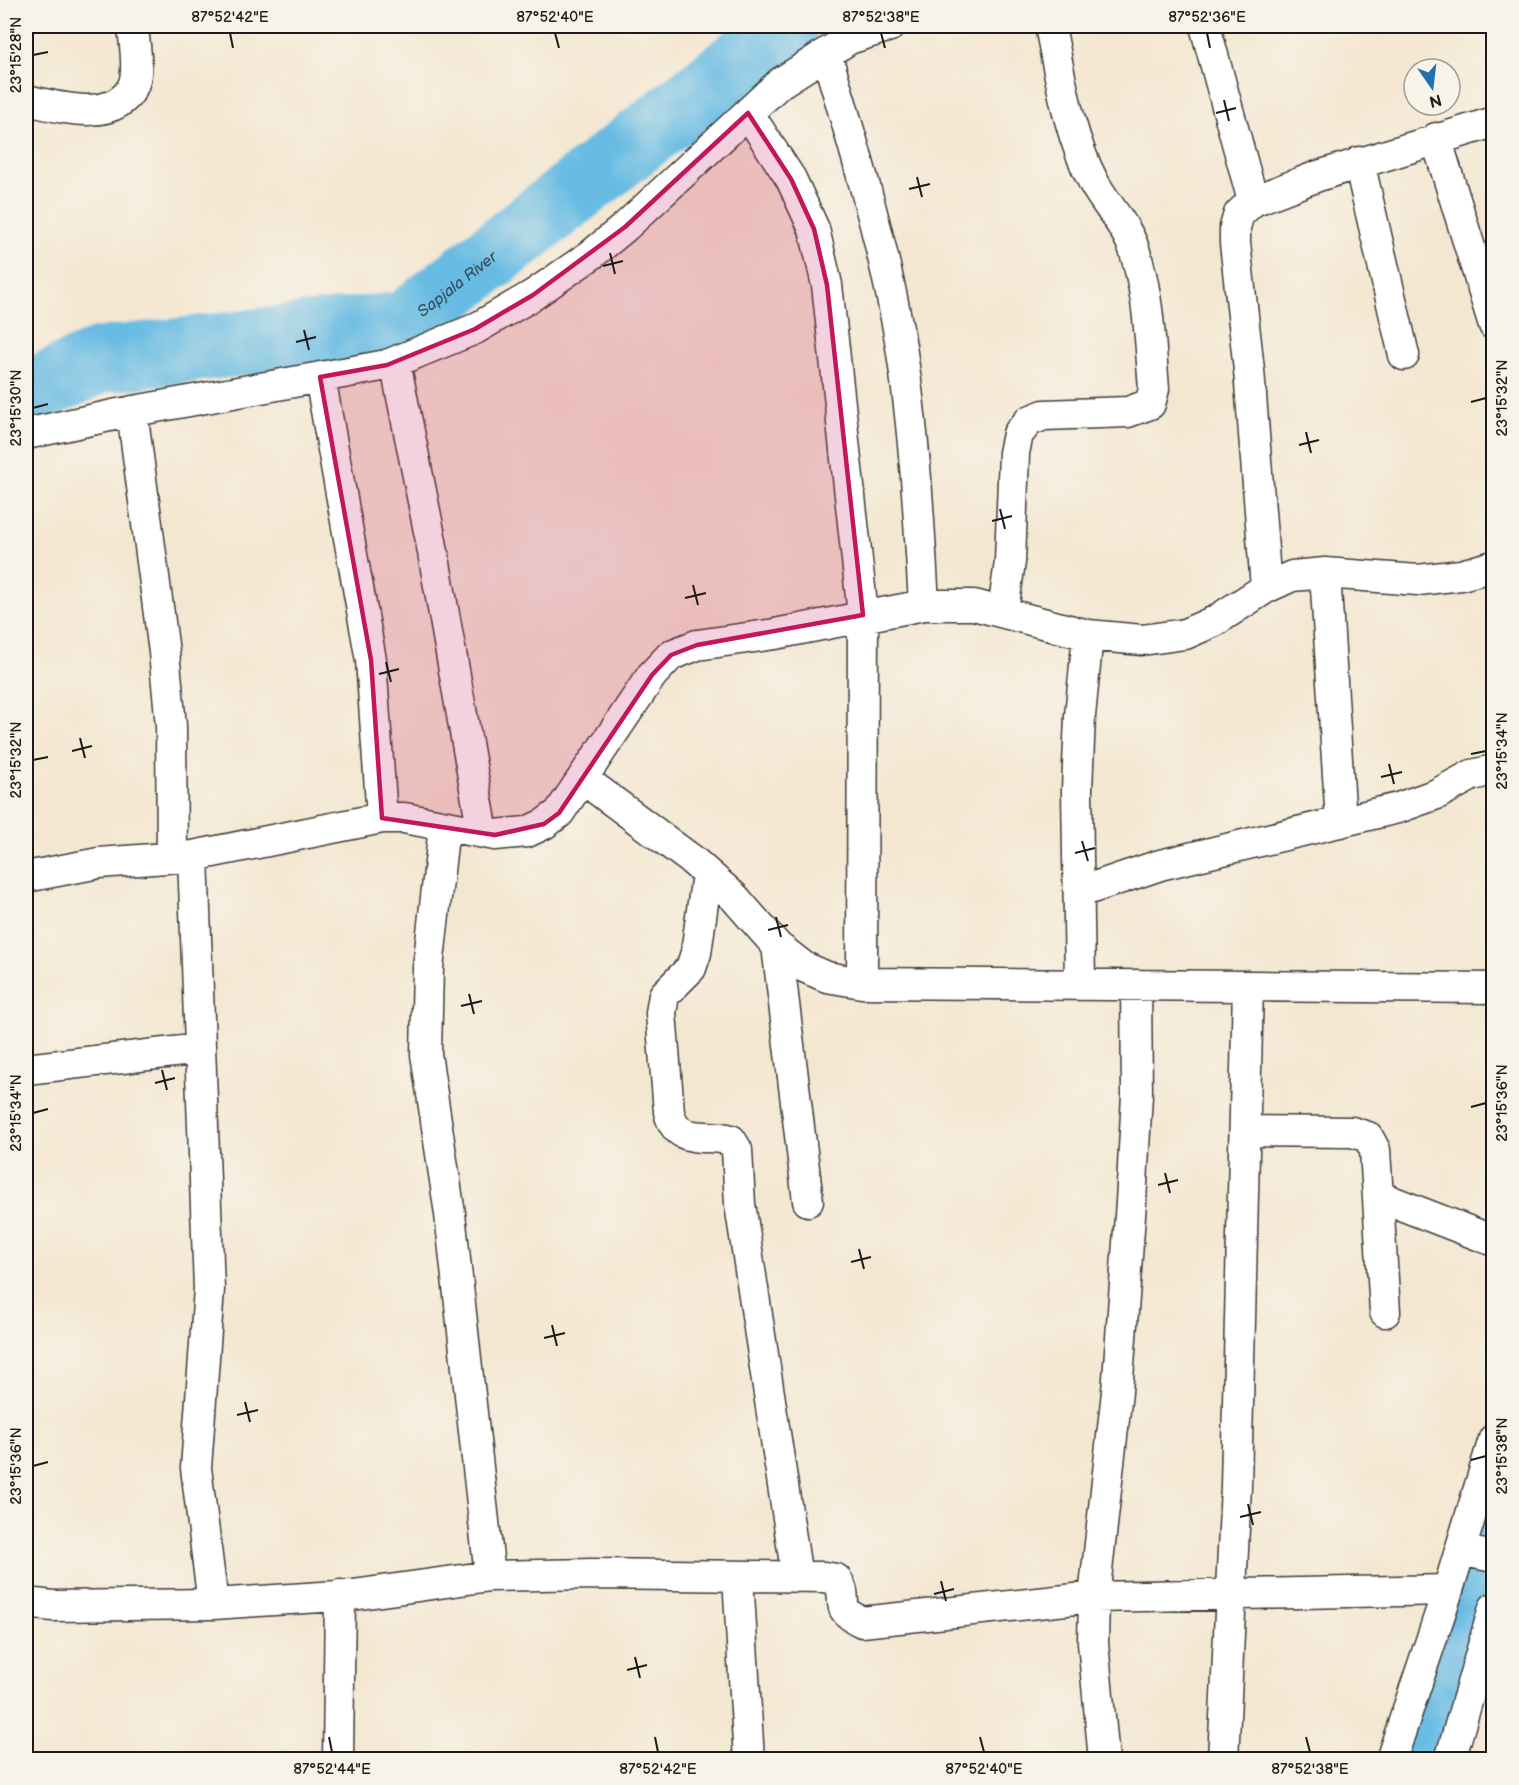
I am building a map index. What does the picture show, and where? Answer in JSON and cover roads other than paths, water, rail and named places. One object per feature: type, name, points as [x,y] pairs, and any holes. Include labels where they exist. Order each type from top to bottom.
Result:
[{"type":"street","points":[[26,100],[84,111],[103,108],[123,98],[133,85],[135,57],[133,26]]},
{"type":"street","points":[[26,434],[132,411],[320,378],[395,362],[475,328],[533,295],[591,255],[625,227],[780,83],[849,39],[890,26]]},
{"type":"street","points":[[1003,611],[1010,562],[1014,453],[1018,434],[1029,422],[1044,415],[1128,412],[1150,404],[1154,389],[1145,289],[1136,257],[1133,247],[1095,184],[1078,147],[1067,112],[1050,26]]},
{"type":"street","points":[[1205,26],[1253,201]]},
{"type":"street","points":[[826,53],[874,218],[899,335],[919,498],[924,605]]},
{"type":"street","points":[[748,113],[791,179],[814,229],[827,285],[841,388],[863,615],[862,983]]},
{"type":"street","points":[[1266,588],[1251,392],[1235,243],[1235,227],[1239,214],[1253,201],[1359,162],[1494,122]]},
{"type":"street","points":[[1436,138],[1494,325]]},
{"type":"street","points":[[1359,162],[1404,355]]},
{"type":"street","points":[[395,362],[431,541],[483,833]]},
{"type":"street","points":[[320,378],[371,660],[382,818]]},
{"type":"street","points":[[132,411],[164,652],[200,1049],[209,1288],[196,1468],[213,1604]]},
{"type":"street","points":[[26,877],[99,863],[183,856],[382,818],[404,818],[495,835],[527,832],[544,824],[559,813],[652,675],[671,655],[697,645],[775,634],[863,615],[924,605],[974,605],[1088,635],[1142,640],[1185,634],[1215,621],[1266,588],[1292,576],[1325,573],[1418,580],[1461,575],[1494,566]]},
{"type":"street","points":[[1325,573],[1341,822]]},
{"type":"street","points":[[1080,985],[1079,737],[1088,635]]},
{"type":"street","points":[[1080,892],[1160,866],[1398,808],[1437,794],[1472,775],[1494,770]]},
{"type":"street","points":[[583,779],[734,897],[777,946],[804,967],[827,977],[862,983],[1494,988]]},
{"type":"street","points":[[444,827],[428,968],[426,1054],[450,1214],[490,1576]]},
{"type":"street","points":[[707,874],[696,953],[691,968],[664,995],[661,1013],[669,1112],[672,1122],[679,1131],[690,1136],[731,1140],[737,1150],[740,1204],[797,1577]]},
{"type":"street","points":[[777,946],[808,1201]]},
{"type":"street","points":[[1104,1760],[1093,1642],[1094,1597],[1117,1392],[1130,1213],[1137,1095],[1136,985]]},
{"type":"street","points":[[1223,1760],[1232,1593],[1248,986]]},
{"type":"street","points":[[26,1069],[200,1049]]},
{"type":"street","points":[[1245,1131],[1352,1132],[1368,1137],[1376,1150],[1385,1312]]},
{"type":"street","points":[[1378,1196],[1494,1241]]},
{"type":"street","points":[[1391,1760],[1448,1590],[1476,1554],[1494,1439]]},
{"type":"street","points":[[26,1603],[53,1606],[213,1604],[340,1595],[490,1576],[592,1574],[797,1577],[836,1579],[843,1587],[843,1609],[848,1615],[862,1622],[1094,1597],[1448,1590]]},
{"type":"street","points":[[738,1577],[749,1760]]},
{"type":"street","points":[[338,1760],[340,1595]]},
{"type":"street","points":[[1450,1760],[1494,1608]]},
{"type":"waterway","name":"Sapjala River","points":[[26,394],[101,360],[405,324],[786,26]]},
{"type":"waterway","points":[[1418,1760],[1494,1513]]}]
